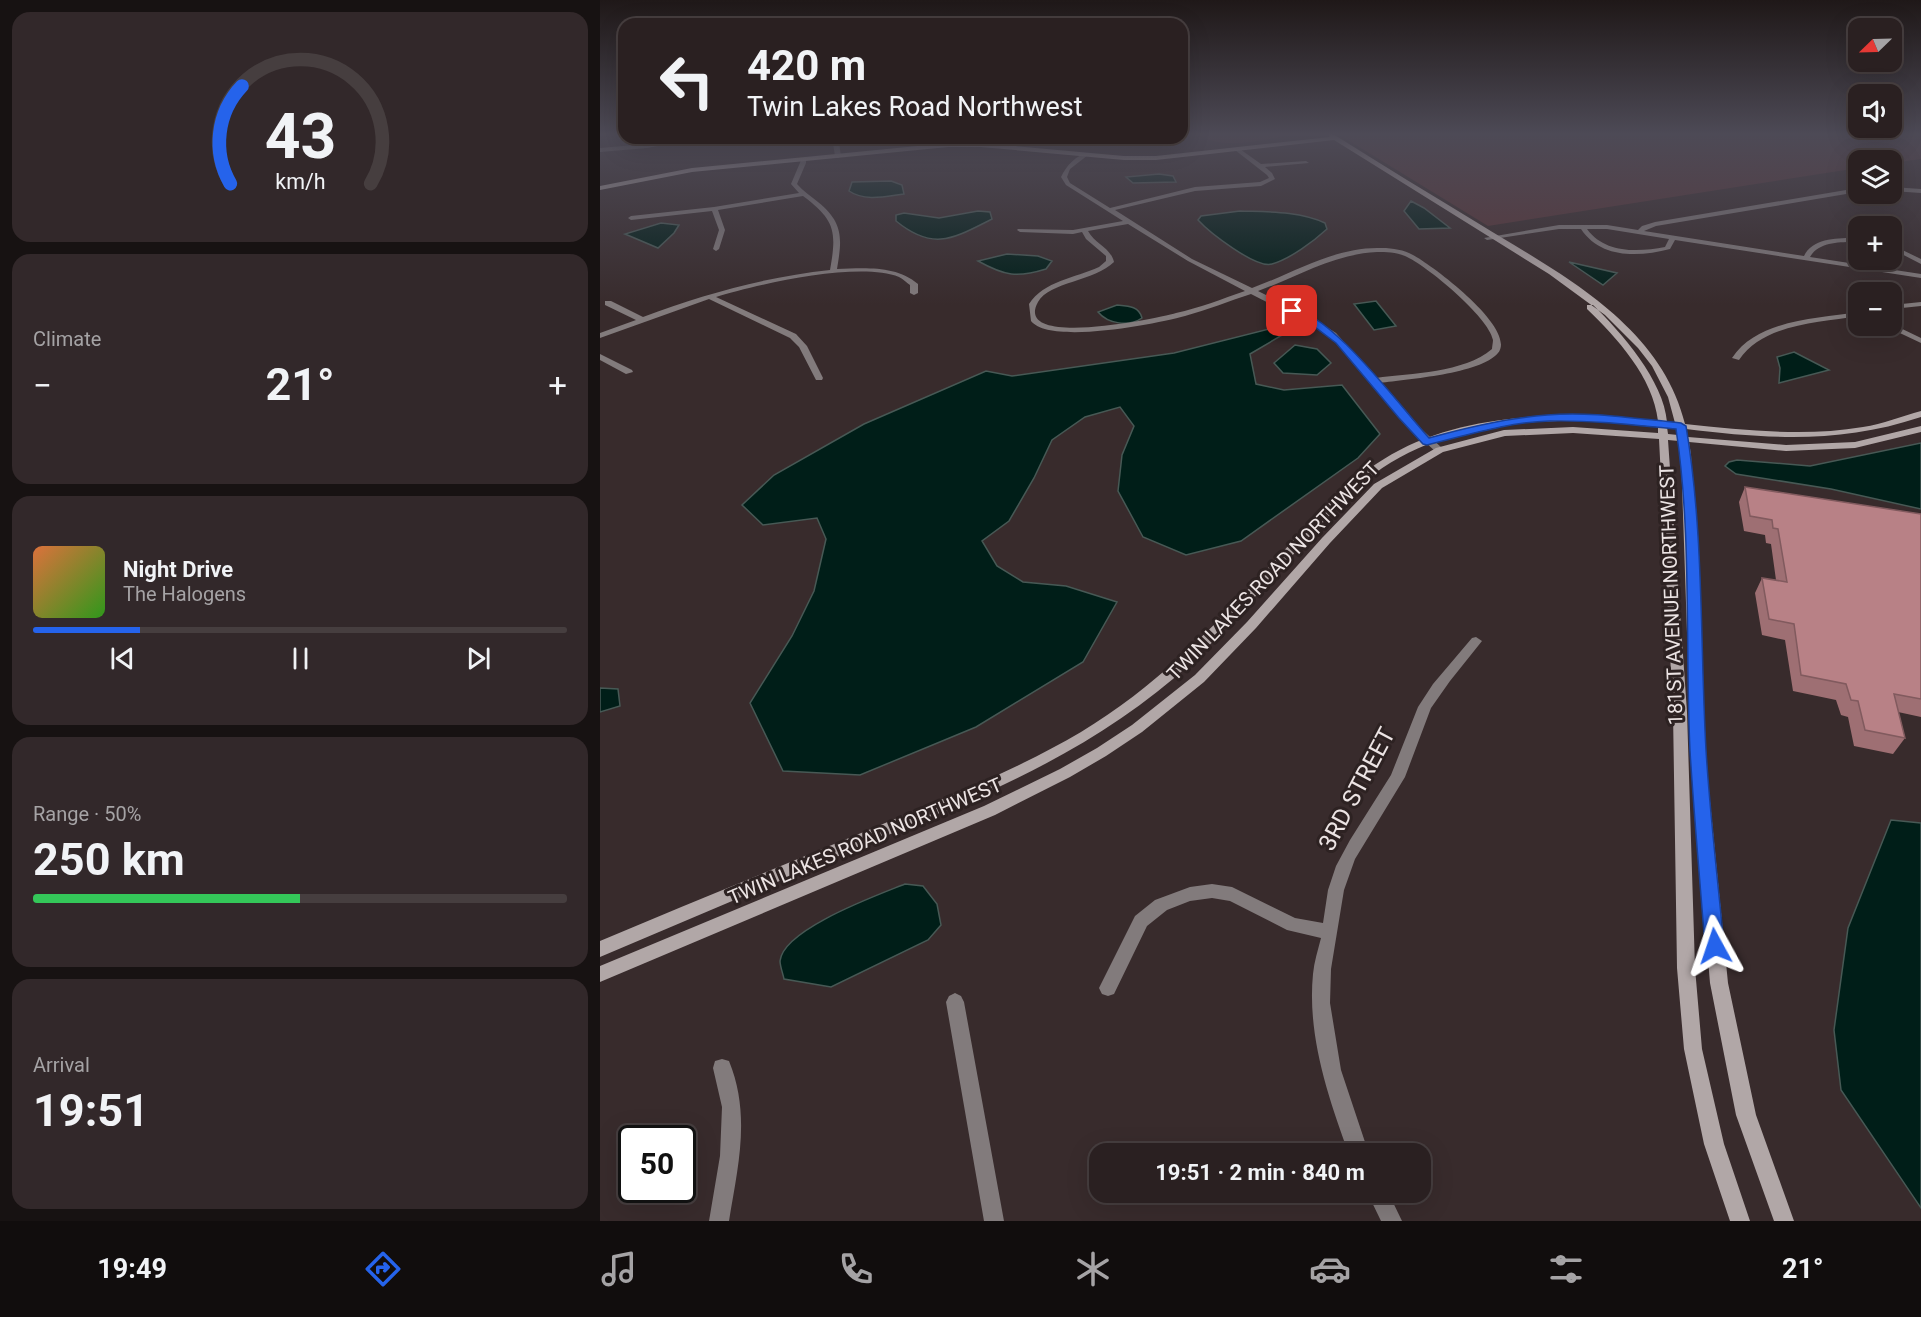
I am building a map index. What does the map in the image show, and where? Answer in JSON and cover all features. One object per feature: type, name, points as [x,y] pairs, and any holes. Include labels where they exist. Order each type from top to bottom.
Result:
[{"type":"main road","name":"181ST AVENUE NORTHWEST","points":[[1417,191],[1590,298],[1626,329],[1647,352],[1664,379],[1676,405],[1682,432],[1692,578],[1699,763],[1719,983],[1746,1115],[1784,1221]]},
{"type":"main road","name":"181ST AVENUE NORTHWEST","points":[[1491,238],[1557,282],[1600,316],[1641,366],[1658,403],[1664,431],[1670,578],[1680,712],[1686,968],[1693,1049],[1714,1144],[1740,1221]]},
{"type":"main road","name":"TWIN LAKES ROAD NORTHWEST","points":[[600,974],[962,824],[1041,787],[1103,752],[1166,707],[1209,669],[1378,486],[1405,467],[1438,450],[1485,437],[1542,431],[1834,434],[1871,429],[1921,414]]},
{"type":"main road","name":"TWIN LAKES ROAD NORTHWEST","points":[[600,949],[1007,778],[1092,732],[1141,699],[1185,662],[1358,481],[1395,455],[1427,441],[1491,425],[1548,418],[1588,418],[1664,431]]},
{"type":"main road","name":"TWIN LAKES ROAD NORTHWEST","points":[[1682,432],[1782,447],[1822,447],[1882,441],[1921,429]]},
{"type":"street","points":[[801,191],[824,209],[836,225],[838,239],[833,272]]},
{"type":"street","points":[[1081,191],[1190,260],[1311,321],[1333,335],[1427,441],[1438,450]]},
{"type":"street","points":[[1109,210],[1187,191]]},
{"type":"street","points":[[1640,232],[1644,227],[1655,224],[1848,192]]},
{"type":"street","points":[[631,218],[714,209],[805,194]]},
{"type":"street","points":[[714,209],[722,230],[716,249]]},
{"type":"street","points":[[1020,230],[1084,231],[1128,222]]},
{"type":"street","points":[[1491,238],[1559,227],[1582,226],[1640,232],[1921,276]]},
{"type":"street","points":[[1582,226],[1586,234],[1603,245],[1631,253],[1668,248],[1671,246],[1673,237]]},
{"type":"street","points":[[1084,231],[1088,238],[1109,255],[1110,262],[1100,271],[1047,290],[1034,298],[1031,305],[1034,318],[1043,327],[1063,331],[1079,330],[1167,318],[1251,291],[1354,252],[1377,250],[1399,252],[1416,259],[1485,317],[1497,337],[1498,346],[1495,351],[1479,362],[1374,381]]},
{"type":"street","points":[[1806,258],[1808,251],[1818,246],[1848,242]]},
{"type":"street","points":[[1902,253],[1921,262]]},
{"type":"street","points":[[600,336],[710,297],[764,282],[833,272],[870,270],[897,274],[912,281],[916,288],[914,293]]},
{"type":"street","points":[[710,297],[793,336],[803,346],[819,378]]},
{"type":"street","points":[[608,303],[643,320]]},
{"type":"street","points":[[1902,306],[1921,304]]},
{"type":"street","points":[[1736,358],[1745,344],[1765,333],[1848,316]]},
{"type":"street","points":[[1902,332],[1921,341]]},
{"type":"street","points":[[600,357],[629,372]]},
{"type":"street","name":"3RD STREET","points":[[1355,1143],[1343,1112],[1330,1058],[1322,1006],[1321,980],[1337,891],[1352,848],[1393,785],[1409,753],[1420,718],[1430,700],[1476,641]]},
{"type":"street","points":[[1108,988],[1141,921],[1161,905],[1190,894],[1212,891],[1232,894],[1293,925],[1330,932]]},
{"type":"street","points":[[955,1002],[994,1221]]},
{"type":"street","points":[[719,1221],[730,1156],[732,1107],[722,1068]]},
{"type":"street","points":[[1383,1203],[1392,1221]]},
{"type":"shaded area","points":[[849,191],[903,191],[904,194],[869,197]]},
{"type":"shaded area","points":[[1431,191],[1711,191],[1488,226]]},
{"type":"shaded area","points":[[1411,201],[1450,228],[1419,229],[1404,211]]},
{"type":"shaded area","points":[[978,211],[990,212],[992,219],[966,232],[944,239],[922,236],[909,231],[896,221],[896,215],[904,213],[939,218]]},
{"type":"shaded area","points":[[1240,211],[1305,216],[1325,223],[1327,229],[1294,254],[1279,262],[1265,264],[1233,248],[1198,220],[1201,216]]},
{"type":"shaded area","points":[[661,223],[679,225],[658,248],[625,234]]},
{"type":"shaded area","points":[[1007,254],[1038,256],[1052,261],[1046,269],[1027,274],[1011,274],[978,261]]},
{"type":"shaded area","points":[[1569,262],[1617,273],[1603,285]]},
{"type":"shaded area","points":[[1376,301],[1396,326],[1374,330],[1354,304]]},
{"type":"shaded area","points":[[1117,305],[1136,309],[1142,318],[1131,323],[1119,323],[1107,319],[1098,312]]},
{"type":"shaded area","points":[[1273,328],[1284,334],[1250,354],[1256,384],[1284,390],[1342,385],[1380,434],[1358,458],[1241,541],[1186,555],[1143,537],[1118,491],[1122,455],[1134,426],[1120,407],[1085,417],[1052,440],[1034,478],[1009,521],[982,541],[997,566],[1023,582],[1066,586],[1117,602],[1083,662],[976,727],[860,775],[783,771],[750,703],[792,636],[814,591],[826,539],[817,518],[763,525],[742,505],[774,475],[864,424],[986,371],[1012,376],[1174,353]]},
{"type":"shaded area","points":[[1295,345],[1317,349],[1331,363],[1317,375],[1283,373],[1274,363]]},
{"type":"shaded area","points":[[1794,352],[1829,370],[1779,383],[1780,368],[1777,357]]},
{"type":"shaded area","points":[[1921,443],[1921,509],[1831,489],[1736,474],[1725,466],[1737,460],[1810,466]]},
{"type":"shaded area","points":[[600,688],[618,689],[620,706],[600,712]]},
{"type":"shaded area","points":[[1891,820],[1921,823],[1921,1208],[1841,1090],[1834,1030],[1848,928]]},
{"type":"shaded area","points":[[905,884],[923,886],[937,904],[941,925],[928,940],[831,987],[784,979],[780,961],[785,949],[797,937],[814,925],[854,905]]},
{"type":"building","points":[[1745,487],[1921,514],[1921,699],[1894,694],[1905,738],[1865,730],[1858,701],[1851,700],[1846,684],[1801,675],[1794,624],[1769,619],[1762,578],[1787,582],[1778,529],[1773,528],[1772,520],[1750,516]]},
{"type":"route","points":[[1292,311],[1333,335],[1350,352],[1402,416],[1427,441],[1491,425],[1548,418],[1588,418],[1681,426],[1686,455],[1698,751],[1715,946]]}]
